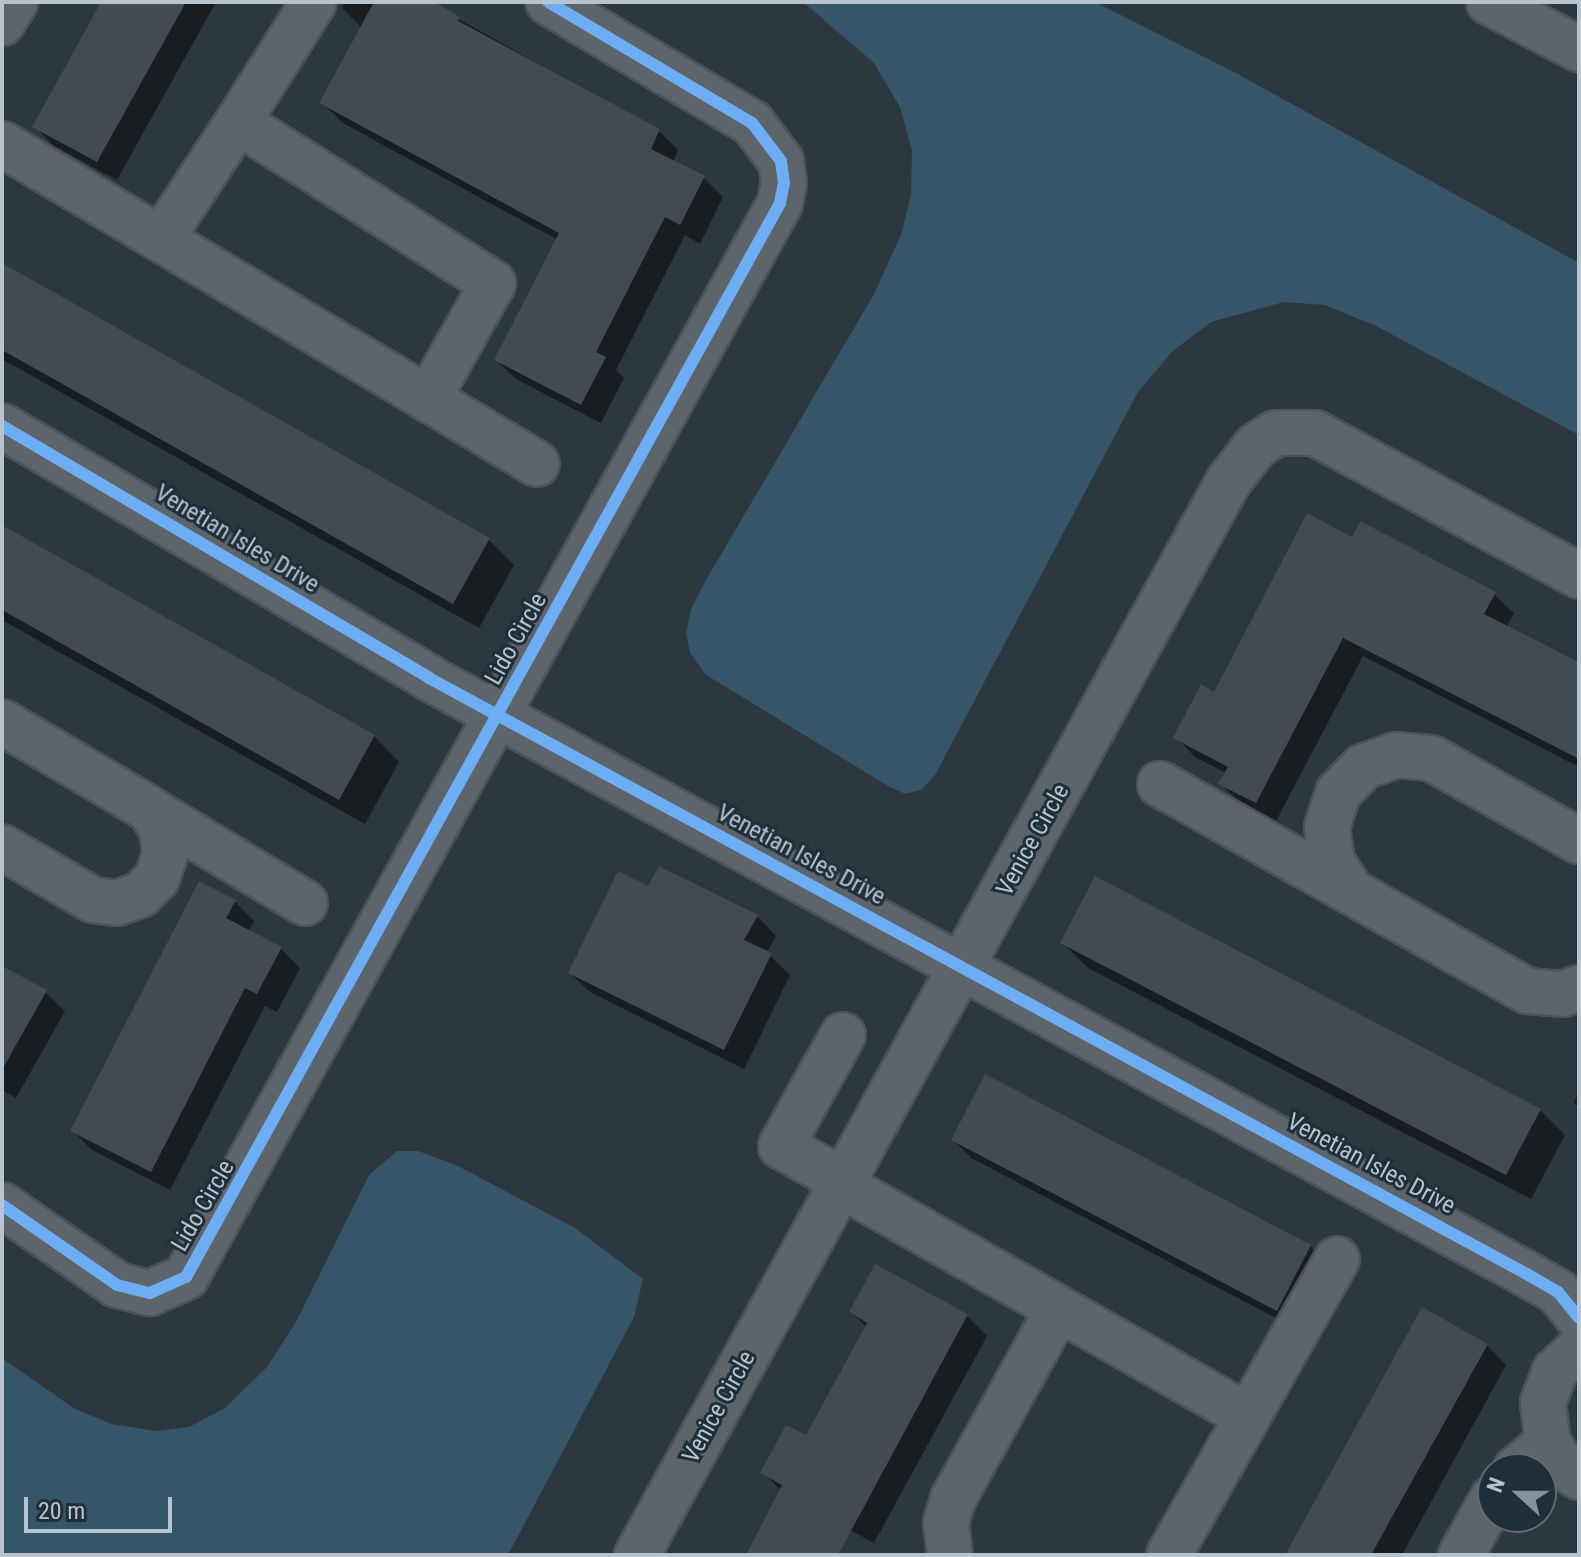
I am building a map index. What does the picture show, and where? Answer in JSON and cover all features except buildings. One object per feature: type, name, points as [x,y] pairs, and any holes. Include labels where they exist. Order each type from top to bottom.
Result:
[{"type":"street","points":[[2,23],[15,2]]},
{"type":"street","points":[[161,239],[314,2]]},
{"type":"street","name":"Lido Circle","points":[[2,1205],[117,1285],[150,1293],[186,1277],[753,254],[784,183],[781,161],[752,123],[548,2]]},
{"type":"street","points":[[1489,2],[1579,49]]},
{"type":"street","points":[[238,122],[493,283],[428,399]]},
{"type":"street","points":[[2,144],[537,464]]},
{"type":"street","name":"Venetian Isles Drive","points":[[2,426],[499,716],[1536,1279],[1558,1292],[1579,1318]]},
{"type":"street","name":"Venice Circle","points":[[637,1555],[1228,482],[1256,446],[1276,433],[1315,433],[1579,576]]},
{"type":"street","points":[[2,722],[305,903]]},
{"type":"street","points":[[1351,891],[1332,862],[1331,815],[1338,793],[1363,767],[1396,755],[1431,758],[1579,841]]},
{"type":"street","points":[[1160,784],[1528,991],[1563,994],[1579,988]]},
{"type":"street","points":[[2,847],[93,900],[117,903],[140,895],[160,871],[165,854],[162,829],[149,809]]},
{"type":"street","points":[[843,1035],[781,1146],[1057,1311],[1248,1416]]},
{"type":"street","points":[[1169,1555],[1337,1259]]},
{"type":"street","points":[[950,1555],[946,1522],[953,1499],[1057,1311]]},
{"type":"street","points":[[1533,1453],[1543,1403],[1555,1371],[1579,1349]]},
{"type":"street","points":[[1557,1464],[1579,1477]]},
{"type":"street","points":[[1461,1555],[1477,1526]]},
{"type":"water","points":[[803,2],[1095,2],[1236,73],[1579,263],[1579,435],[1376,326],[1325,305],[1284,302],[1211,322],[1173,351],[1138,392],[935,775],[921,790],[905,794],[888,786],[706,675],[690,653],[686,633],[691,609],[706,580],[874,294],[901,235],[911,194],[912,150],[900,107],[874,63]]},
{"type":"water","points":[[397,1151],[418,1151],[456,1165],[575,1228],[643,1279],[634,1317],[508,1555],[2,1555],[2,1358],[75,1409],[112,1424],[156,1431],[189,1427],[225,1408],[267,1367],[296,1322],[369,1175]]},
{"type":"cycle path","points":[[2,1205],[117,1285],[150,1293],[186,1277],[780,203],[784,183],[781,161],[752,123],[548,2]]},
{"type":"cycle path","points":[[2,426],[429,678],[1525,1273],[1558,1292],[1579,1318]]}]
